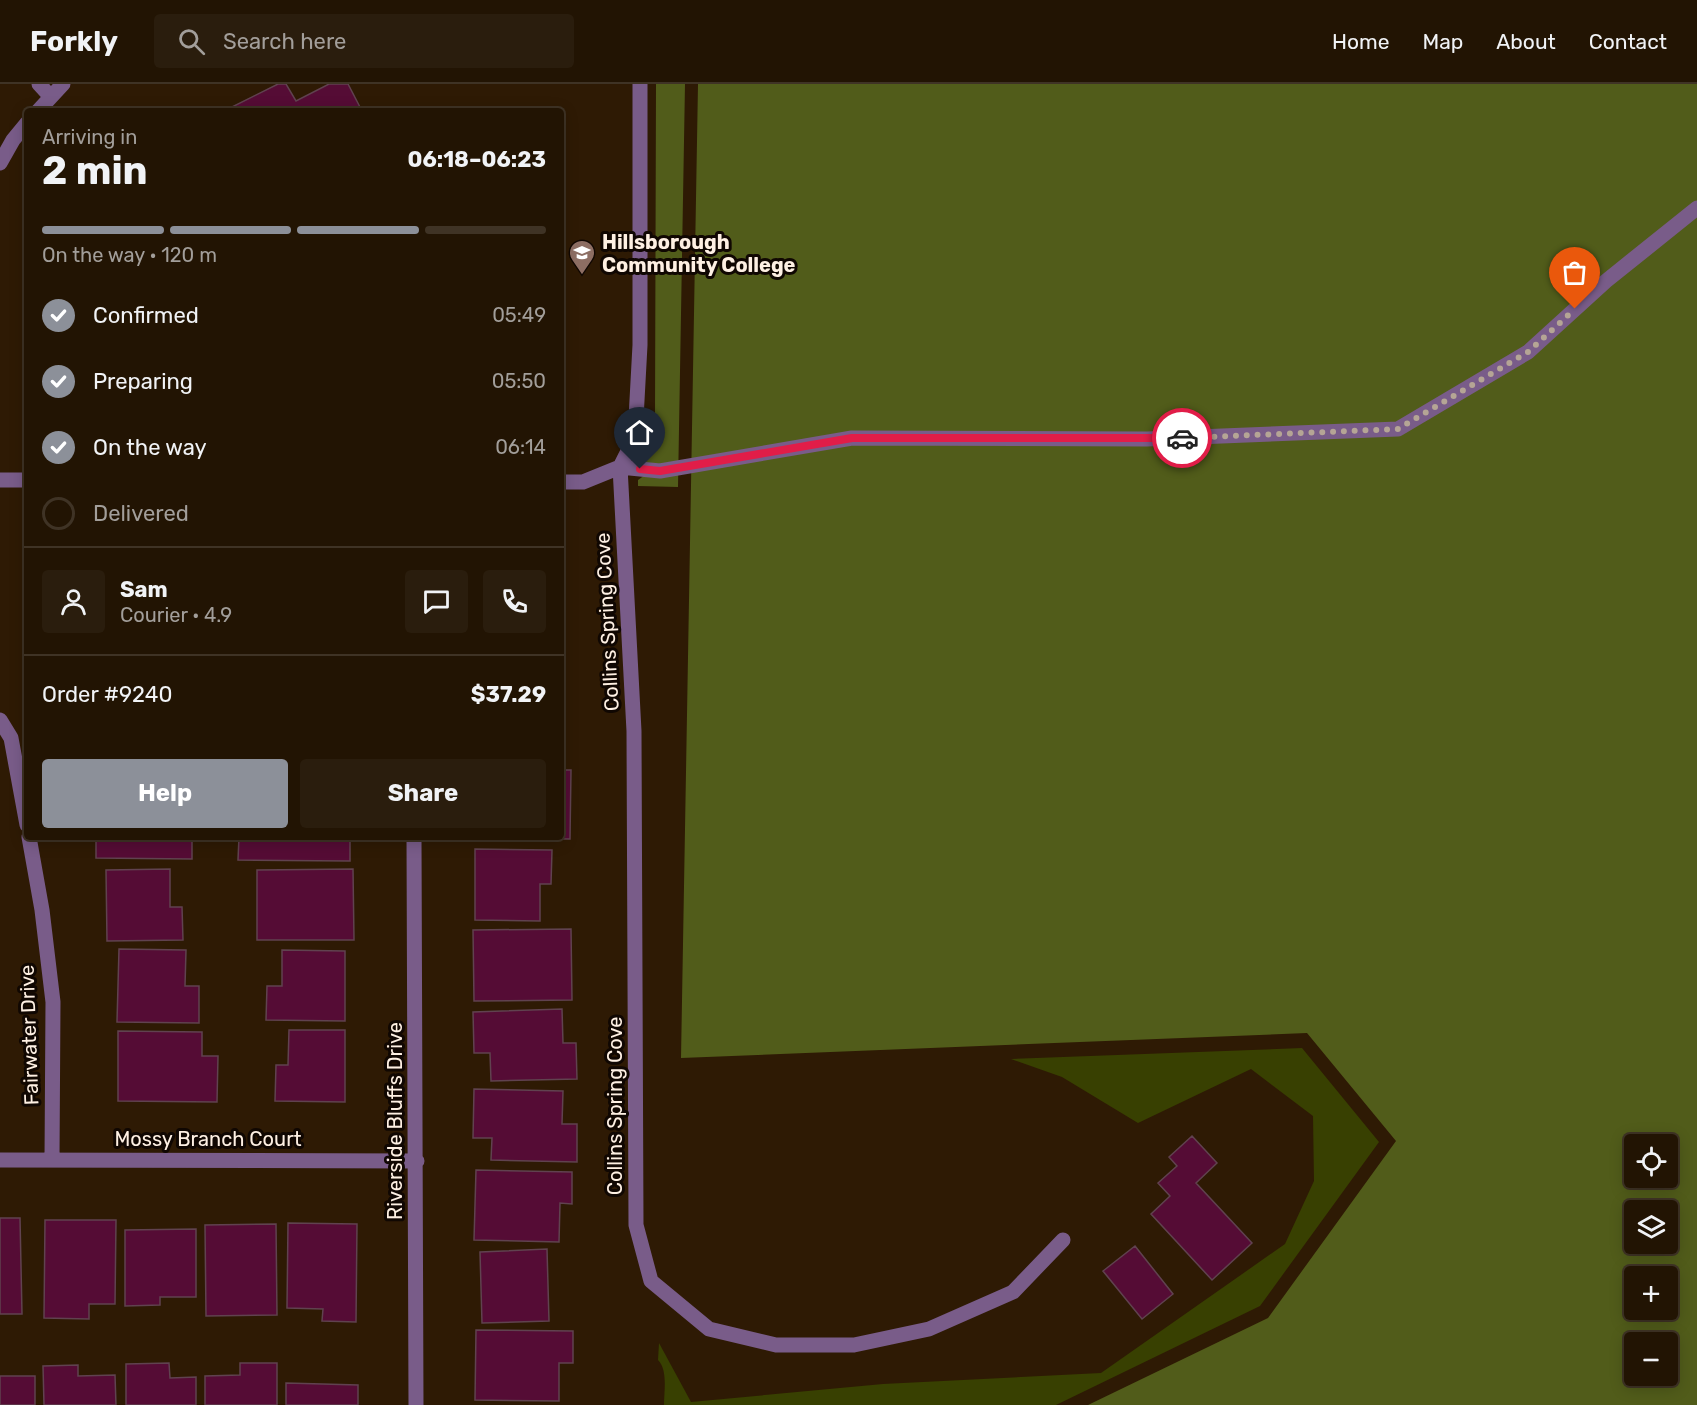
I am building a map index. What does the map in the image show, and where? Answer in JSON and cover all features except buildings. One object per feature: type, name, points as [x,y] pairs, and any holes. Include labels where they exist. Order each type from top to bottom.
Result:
[{"type":"street","points":[[39,84],[50,96]]},
{"type":"street","points":[[40,108],[63,84]]},
{"type":"street","points":[[620,467],[635,437],[639,400],[640,84]]},
{"type":"street","points":[[0,163],[13,140],[24,127]]},
{"type":"street","points":[[564,482],[583,482],[620,467],[660,471],[852,438],[1147,439],[1398,429],[1528,352],[1606,281],[1697,208]]},
{"type":"street","name":"Collins Spring Cove","points":[[620,467],[634,731],[636,1225],[651,1281],[709,1329],[776,1344],[854,1346],[929,1329],[1013,1292],[1063,1240]]},
{"type":"street","points":[[0,480],[24,480]]},
{"type":"street","points":[[0,720],[19,738],[24,792]]},
{"type":"street","name":"Fairwater Drive","points":[[30,840],[42,910],[53,1002],[52,1160]]},
{"type":"street","name":"Riverside Bluffs Drive","points":[[414,840],[417,1161],[416,1405]]},
{"type":"street","name":"Mossy Branch Court","points":[[0,1160],[417,1161]]},
{"type":"green space","points":[[656,84],[685,84],[678,487],[638,486],[638,480],[645,475],[642,468],[649,454],[655,417]]},
{"type":"green space","points":[[698,84],[1697,84],[1697,1405],[1088,1405],[1268,1318],[1396,1141],[1307,1033],[681,1058]]},
{"type":"green space","points":[[1302,1048],[1379,1142],[1260,1306],[1056,1405],[664,1405],[665,1387],[663,1369],[658,1360],[659,1343],[691,1402],[883,1384],[1101,1373],[1285,1244],[1314,1181],[1313,1116],[1251,1069],[1138,1123],[1062,1077],[1011,1059]]},
{"type":"way so far","points":[[1182,438],[1398,429],[1528,352],[1575,309]]},
{"type":"place","name":"Hillsborough Community College","points":[[582,276]]},
{"type":"route","points":[[640,469],[660,471],[852,438],[1182,438]]}]
